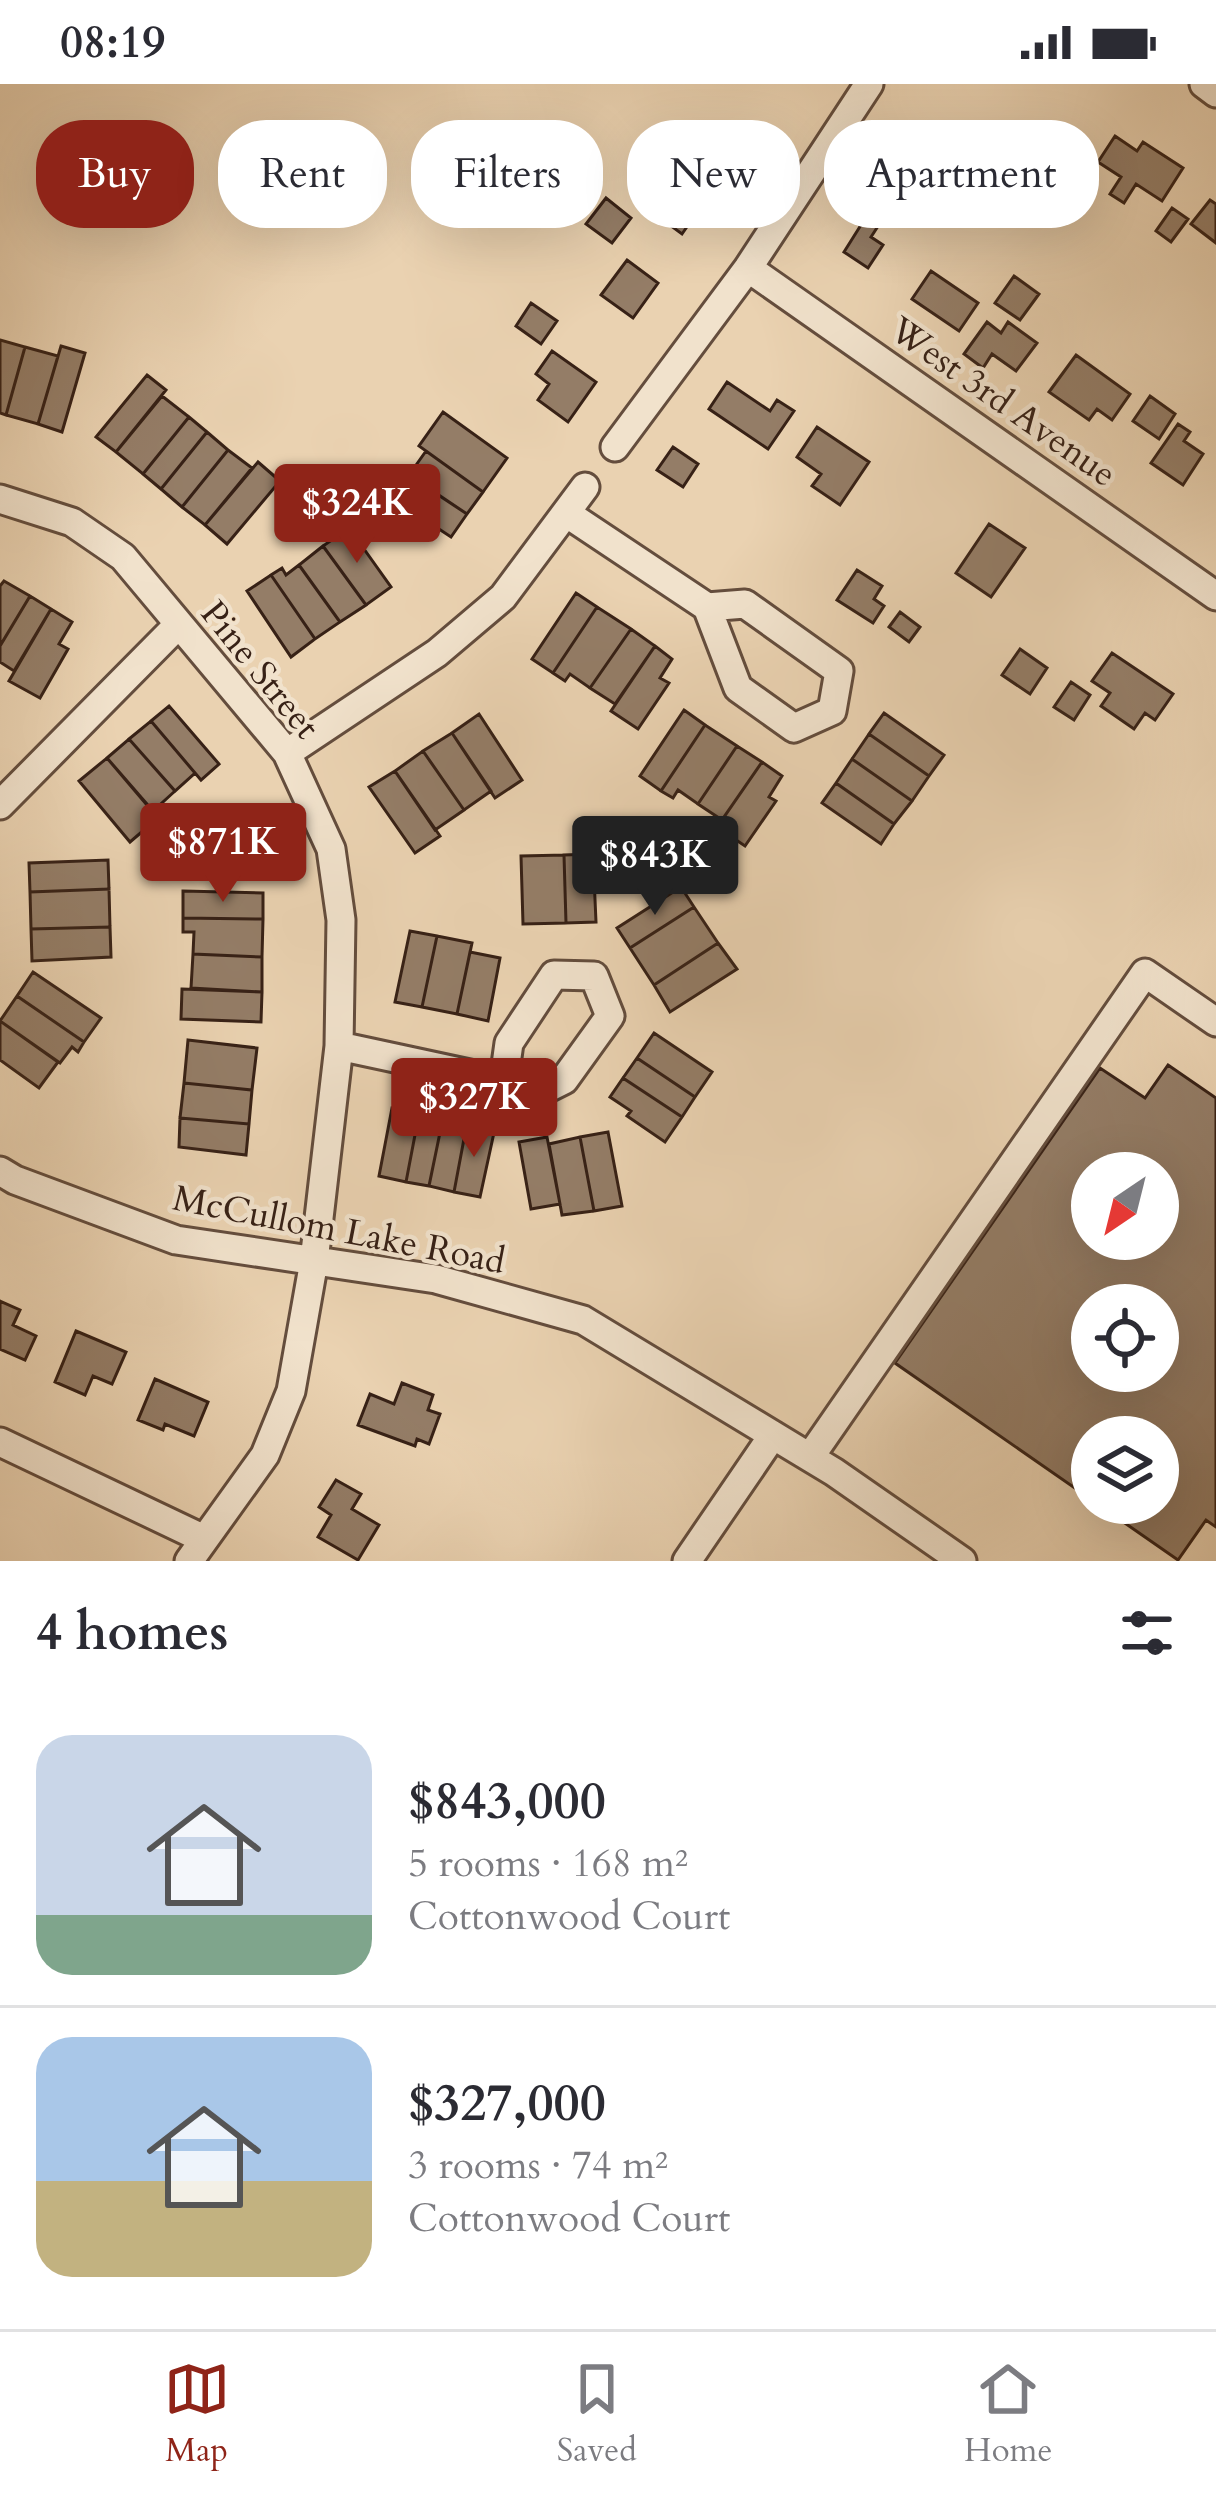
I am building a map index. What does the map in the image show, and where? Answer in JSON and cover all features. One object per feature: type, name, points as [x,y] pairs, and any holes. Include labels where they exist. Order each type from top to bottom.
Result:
[{"type":"street","points":[[615,447],[748,268],[869,84]]},
{"type":"street","points":[[1204,84],[1216,93]]},
{"type":"street","name":"West 3rd Avenue","points":[[748,268],[1216,596]]},
{"type":"street","points":[[287,753],[436,653],[503,597],[585,487]]},
{"type":"street","name":"Pine Street","points":[[0,499],[72,522],[123,557],[287,753],[331,849],[341,920],[339,1046],[314,1261],[291,1390],[265,1455],[196,1550]]},
{"type":"street","points":[[566,513],[707,607],[738,688],[794,728],[832,711],[839,671],[745,604],[707,607]]},
{"type":"street","points":[[0,805],[178,626]]},
{"type":"street","points":[[810,1457],[1145,973],[1216,1022]]},
{"type":"street","points":[[339,1046],[544,1090],[564,1080],[610,1016],[594,976],[554,975],[508,1043],[504,1079]]},
{"type":"street","name":"McCullom Lake Road","points":[[0,1171],[176,1240],[436,1279],[583,1320],[810,1457],[962,1561]]},
{"type":"street","points":[[687,1561],[773,1435]]},
{"type":"street","points":[[0,1442],[196,1550]]},
{"type":"building","points":[[1115,136],[1137,151],[1143,142],[1183,168],[1162,201],[1136,184],[1124,203],[1110,194],[1121,177],[1099,160]]},
{"type":"building","points":[[606,198],[627,215],[627,223],[612,243],[591,228],[603,228]]},
{"type":"building","points":[[1210,200],[1216,204],[1216,243],[1191,224]]},
{"type":"building","points":[[1172,208],[1188,219],[1171,242],[1156,231]]},
{"type":"building","points":[[859,228],[877,228],[871,237],[883,245],[868,268],[844,252]]},
{"type":"building","points":[[627,260],[658,283],[633,318],[601,295]]},
{"type":"building","points":[[931,271],[978,303],[959,331],[912,299]]},
{"type":"building","points":[[1014,276],[1039,294],[1020,320],[995,303]]},
{"type":"building","points":[[531,303],[557,321],[541,344],[516,326]]},
{"type":"building","points":[[987,322],[1001,333],[1008,322],[1037,343],[1016,371],[992,354],[983,368],[964,354]]},
{"type":"building","points":[[0,340],[25,347],[6,415],[0,413]]},
{"type":"building","points":[[61,346],[85,353],[62,432],[38,424]]},
{"type":"building","points":[[25,347],[58,356],[38,424],[6,415]]},
{"type":"building","points":[[552,351],[596,382],[568,422],[538,400],[549,384],[536,374]]},
{"type":"building","points":[[1076,355],[1130,394],[1112,420],[1097,409],[1089,420],[1049,392]]},
{"type":"building","points":[[147,375],[166,390],[116,452],[96,437]]},
{"type":"building","points":[[727,382],[770,411],[777,400],[794,411],[768,449],[709,409]]},
{"type":"building","points":[[162,396],[189,417],[143,474],[116,452]]},
{"type":"building","points":[[1150,396],[1175,414],[1159,439],[1133,421]]},
{"type":"building","points":[[443,412],[507,458],[483,492],[419,446]]},
{"type":"building","points":[[189,417],[207,432],[161,489],[143,474]]},
{"type":"building","points":[[1178,424],[1190,432],[1184,441],[1203,454],[1183,485],[1151,463]]},
{"type":"building","points":[[817,427],[869,462],[840,505],[812,486],[821,474],[797,457]]},
{"type":"building","points":[[207,432],[228,450],[182,507],[161,489]]},
{"type":"building","points":[[673,447],[698,464],[683,487],[657,470]]},
{"type":"building","points":[[228,450],[252,468],[205,525],[182,507]]},
{"type":"building","points":[[426,451],[483,492],[467,514],[409,475]]},
{"type":"building","points":[[258,462],[280,481],[227,544],[205,525]]},
{"type":"building","points":[[402,471],[467,514],[451,537],[386,494]]},
{"type":"building","points":[[989,524],[1025,548],[991,597],[956,573]]},
{"type":"building","points":[[349,528],[391,587],[366,605],[323,546]]},
{"type":"building","points":[[323,546],[366,605],[340,622],[299,565]]},
{"type":"building","points":[[299,565],[340,622],[315,639],[271,575],[282,568],[286,575]]},
{"type":"building","points":[[857,570],[882,586],[874,599],[884,606],[873,623],[837,600]]},
{"type":"building","points":[[271,575],[315,639],[291,657],[247,591]]},
{"type":"building","points":[[4,581],[30,596],[0,646],[0,586]]},
{"type":"building","points":[[576,593],[597,607],[553,673],[532,659]]},
{"type":"building","points":[[30,596],[51,609],[14,671],[0,662],[0,646]]},
{"type":"building","points":[[597,607],[631,629],[590,688],[570,674],[565,681],[553,673]]},
{"type":"building","points":[[51,609],[72,622],[59,644],[68,649],[40,698],[9,681]]},
{"type":"building","points":[[900,612],[920,627],[909,642],[889,627]]},
{"type":"building","points":[[631,629],[655,646],[615,704],[590,688]]},
{"type":"building","points":[[655,646],[672,659],[660,678],[669,683],[638,729],[611,711]]},
{"type":"building","points":[[1020,649],[1047,668],[1030,694],[1002,675]]},
{"type":"building","points":[[1112,653],[1173,694],[1155,720],[1145,713],[1134,729],[1101,706],[1110,693],[1092,681]]},
{"type":"building","points":[[1071,682],[1090,695],[1074,720],[1054,707]]},
{"type":"building","points":[[169,706],[219,764],[201,780],[151,721]]},
{"type":"building","points":[[684,710],[705,725],[661,791],[640,776]]},
{"type":"building","points":[[884,713],[944,755],[929,776],[869,734]]},
{"type":"building","points":[[479,714],[522,780],[495,798],[452,733]]},
{"type":"building","points":[[151,721],[195,773],[175,791],[129,739]]},
{"type":"building","points":[[705,725],[737,746],[698,804],[678,790],[673,798],[661,791]]},
{"type":"building","points":[[452,733],[491,791],[464,810],[423,751]]},
{"type":"building","points":[[869,734],[929,776],[912,801],[852,759]]},
{"type":"building","points":[[129,739],[175,791],[153,811],[107,758]]},
{"type":"building","points":[[737,746],[762,762],[722,820],[698,804]]},
{"type":"building","points":[[423,751],[464,810],[435,830],[395,771]]},
{"type":"building","points":[[107,758],[158,818],[130,842],[79,781]]},
{"type":"building","points":[[852,759],[912,801],[894,824],[836,783]]},
{"type":"building","points":[[762,762],[782,776],[769,797],[776,801],[745,846],[717,827]]},
{"type":"building","points":[[395,771],[440,836],[415,853],[369,787]]},
{"type":"building","points":[[836,783],[894,824],[881,844],[822,803]]},
{"type":"building","points":[[593,854],[596,922],[566,923],[564,855]]},
{"type":"building","points":[[564,855],[566,923],[523,924],[521,856]]},
{"type":"building","points":[[108,860],[109,889],[30,892],[29,863]]},
{"type":"building","points":[[681,887],[694,907],[630,948],[617,928]]},
{"type":"building","points":[[109,889],[110,927],[31,929],[30,892]]},
{"type":"building","points":[[183,891],[263,893],[263,919],[183,918]]},
{"type":"building","points":[[694,907],[718,943],[654,985],[630,948]]},
{"type":"building","points":[[183,918],[263,919],[262,957],[193,954],[194,932],[183,932]]},
{"type":"building","points":[[110,927],[111,957],[32,961],[31,929]]},
{"type":"building","points":[[410,931],[437,936],[422,1007],[395,1002]]},
{"type":"building","points":[[437,936],[472,943],[457,1014],[422,1007]]},
{"type":"building","points":[[718,943],[737,969],[670,1012],[654,985]]},
{"type":"building","points":[[470,952],[500,958],[488,1021],[457,1014]]},
{"type":"building","points":[[193,954],[262,957],[262,992],[191,988]]},
{"type":"building","points":[[33,972],[101,1018],[84,1042],[17,996]]},
{"type":"building","points":[[182,989],[262,992],[261,1022],[181,1019]]},
{"type":"building","points":[[17,996],[84,1042],[78,1052],[72,1047],[60,1063],[0,1021]]},
{"type":"building","points":[[0,1021],[58,1062],[39,1088],[0,1060]]},
{"type":"building","points":[[654,1033],[712,1072],[695,1097],[637,1058]]},
{"type":"building","points":[[188,1040],[257,1048],[252,1090],[184,1083]]},
{"type":"building","points":[[637,1058],[695,1097],[682,1117],[623,1078]]},
{"type":"building","points":[[1168,1065],[1216,1098],[1216,1527],[1206,1520],[1178,1560],[1126,1524],[1179,1524],[1179,1416],[1071,1416],[1071,1485],[895,1363],[1100,1068],[1145,1098]]},
{"type":"building","points":[[623,1078],[682,1117],[665,1142],[627,1116],[631,1111],[610,1097]]},
{"type":"building","points":[[184,1083],[252,1090],[249,1124],[180,1118]]},
{"type":"building","points":[[392,1108],[419,1114],[406,1182],[379,1176]]},
{"type":"building","points":[[419,1114],[443,1118],[429,1186],[406,1182]]},
{"type":"building","points":[[180,1118],[249,1124],[246,1155],[179,1147]]},
{"type":"building","points":[[443,1118],[467,1123],[454,1192],[429,1186]]},
{"type":"building","points":[[467,1123],[495,1128],[480,1197],[454,1192]]},
{"type":"building","points":[[608,1132],[622,1206],[594,1211],[580,1137]]},
{"type":"building","points":[[547,1137],[560,1204],[531,1209],[519,1142]]},
{"type":"building","points":[[580,1137],[594,1211],[562,1215],[549,1144]]},
{"type":"building","points":[[0,1301],[20,1310],[13,1325],[36,1336],[25,1360],[0,1349]]},
{"type":"building","points":[[76,1331],[126,1352],[112,1384],[93,1376],[85,1395],[55,1382]]},
{"type":"building","points":[[155,1379],[208,1402],[194,1436],[138,1420]]},
{"type":"building","points":[[402,1383],[433,1395],[428,1410],[440,1414],[429,1444],[417,1439],[415,1446],[358,1425],[370,1394],[394,1404]]},
{"type":"building","points":[[336,1480],[361,1494],[352,1509],[379,1525],[358,1560],[318,1537],[331,1515],[319,1507]]}]
